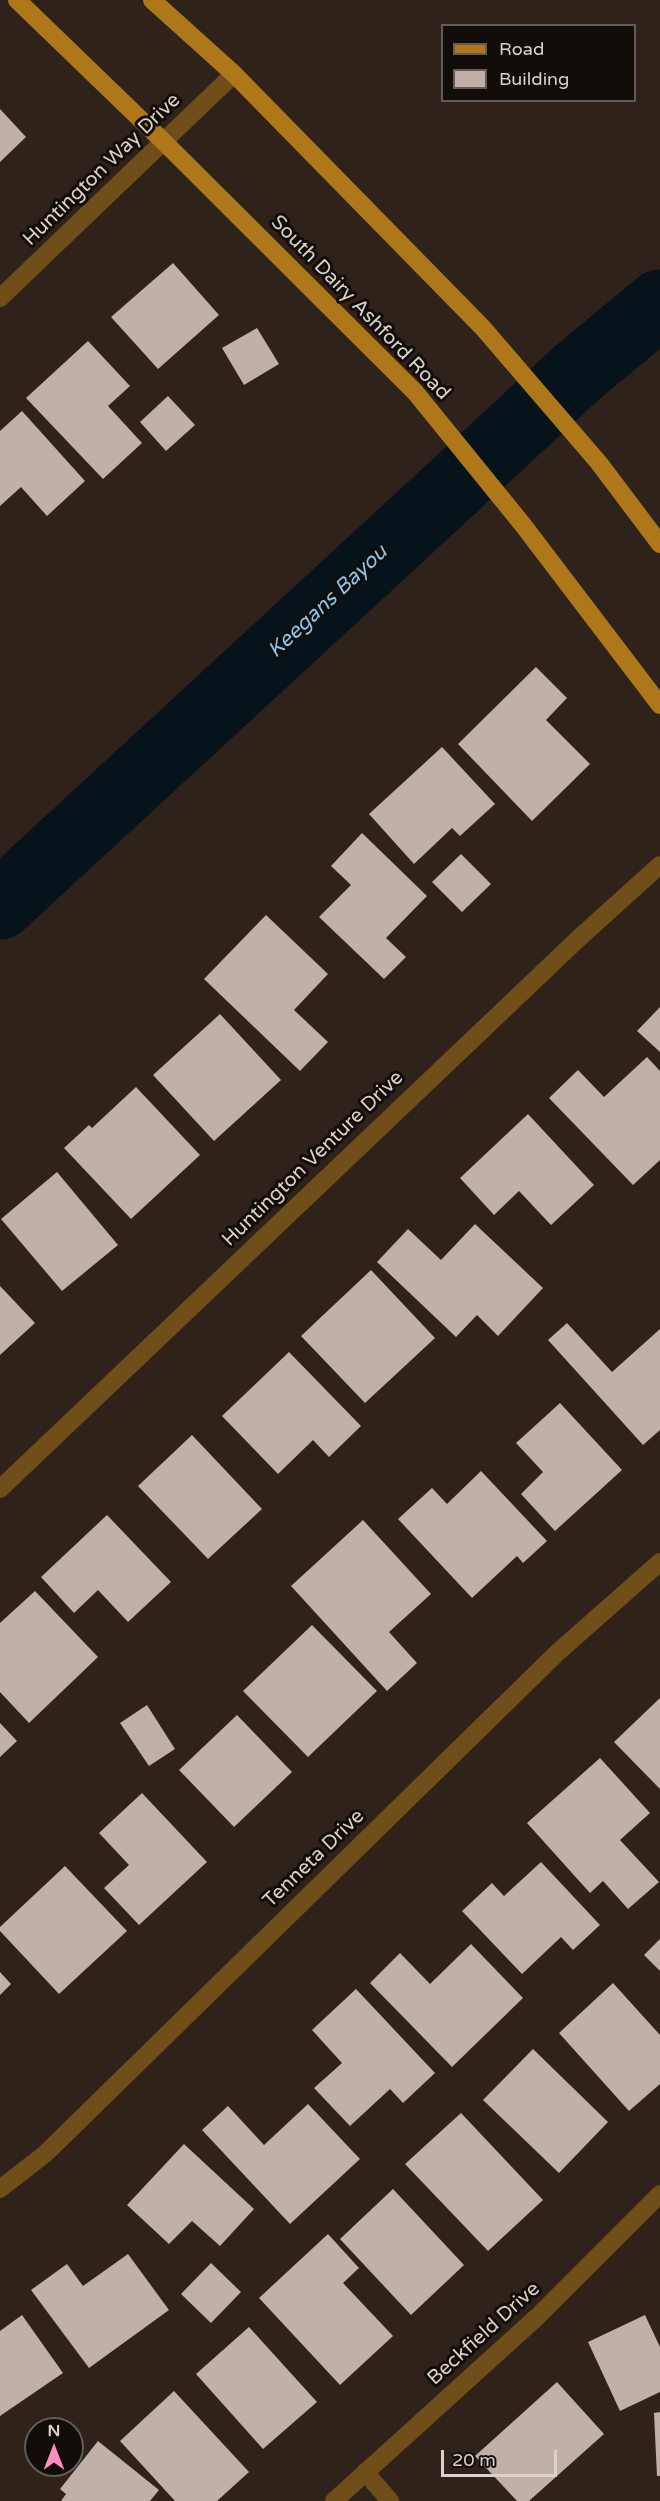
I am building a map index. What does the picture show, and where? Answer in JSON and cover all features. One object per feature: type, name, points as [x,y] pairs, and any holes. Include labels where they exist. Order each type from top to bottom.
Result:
[{"type":"main road","name":"South Dairy Ashford Road","points":[[16,0],[164,142],[415,392],[523,525],[660,705]]},
{"type":"main road","points":[[152,0],[234,75],[483,328],[599,463],[660,544]]},
{"type":"street","name":"Huntington Way Drive","points":[[0,298],[234,75]]},
{"type":"street","name":"Huntington Venture Drive","points":[[0,1489],[578,939],[660,865]]},
{"type":"street","name":"Tenneta Drive","points":[[0,2189],[45,2154],[557,1653],[660,1562]]},
{"type":"street","name":"Beckfield Drive","points":[[334,2501],[537,2317],[660,2194]]},
{"type":"street","points":[[365,2472],[390,2501]]},
{"type":"building","points":[[0,109],[26,137],[0,162]]},
{"type":"building","points":[[173,263],[219,315],[158,369],[111,317]]},
{"type":"building","points":[[257,328],[279,364],[244,385],[222,348]]},
{"type":"building","points":[[88,341],[130,386],[108,406],[142,443],[103,479],[26,398]]},
{"type":"building","points":[[168,396],[195,425],[166,451],[140,422]]},
{"type":"building","points":[[22,411],[85,481],[47,516],[21,487],[0,506],[0,431]]},
{"type":"building","points":[[536,667],[567,698],[546,720],[590,764],[532,821],[458,744]]},
{"type":"building","points":[[442,747],[495,804],[460,836],[452,828],[414,864],[369,814]]},
{"type":"building","points":[[362,833],[427,896],[386,938],[406,957],[384,979],[319,917],[351,885],[331,866]]},
{"type":"building","points":[[461,854],[491,884],[462,912],[432,882]]},
{"type":"building","points":[[266,915],[328,974],[294,1010],[328,1042],[300,1071],[204,979]]},
{"type":"building","points":[[660,1007],[660,1052],[637,1031]]},
{"type":"building","points":[[220,1014],[281,1080],[214,1141],[153,1075]]},
{"type":"building","points":[[647,1057],[660,1071],[660,1160],[633,1185],[549,1098],[578,1070],[604,1097]]},
{"type":"building","points":[[136,1087],[200,1155],[131,1219],[64,1148],[89,1125],[92,1128]]},
{"type":"building","points":[[528,1114],[594,1185],[551,1225],[519,1191],[494,1215],[460,1178]]},
{"type":"building","points":[[57,1172],[118,1245],[62,1291],[1,1219]]},
{"type":"building","points":[[475,1224],[543,1288],[498,1336],[477,1315],[456,1337],[377,1262],[408,1229],[441,1260]]},
{"type":"building","points":[[371,1270],[435,1338],[365,1403],[301,1336]]},
{"type":"building","points":[[0,1286],[35,1323],[0,1355]]},
{"type":"building","points":[[567,1323],[612,1372],[660,1329],[660,1430],[643,1445],[548,1340]]},
{"type":"building","points":[[289,1352],[361,1426],[329,1457],[313,1440],[278,1474],[222,1416]]},
{"type":"building","points":[[560,1403],[622,1470],[555,1531],[521,1494],[543,1472],[516,1443]]},
{"type":"building","points":[[192,1435],[262,1509],[208,1559],[138,1486]]},
{"type":"building","points":[[481,1471],[547,1541],[523,1563],[517,1556],[472,1598],[398,1519],[432,1488],[447,1504]]},
{"type":"building","points":[[107,1515],[171,1582],[128,1622],[98,1590],[74,1613],[41,1577]]},
{"type":"building","points":[[363,1520],[431,1594],[389,1632],[417,1663],[387,1691],[291,1586]]},
{"type":"building","points":[[35,1591],[98,1657],[29,1723],[0,1692],[0,1623]]},
{"type":"building","points":[[312,1625],[377,1691],[308,1757],[243,1691]]},
{"type":"building","points":[[660,1698],[660,1789],[614,1742]]},
{"type":"building","points":[[147,1705],[175,1749],[149,1766],[120,1723]]},
{"type":"building","points":[[237,1715],[292,1772],[234,1827],[179,1770]]},
{"type":"building","points":[[0,1723],[17,1741],[0,1757]]},
{"type":"building","points":[[600,1758],[650,1813],[620,1840],[659,1882],[628,1909],[603,1881],[590,1893],[527,1823]]},
{"type":"building","points":[[142,1793],[207,1862],[139,1925],[104,1888],[129,1865],[99,1833]]},
{"type":"building","points":[[541,1862],[600,1925],[573,1950],[561,1937],[522,1974],[462,1911],[492,1883],[504,1896]]},
{"type":"building","points":[[65,1866],[127,1931],[59,1994],[0,1931],[0,1927]]},
{"type":"building","points":[[660,1939],[660,1971],[644,1955]]},
{"type":"building","points":[[471,1944],[523,1998],[452,2067],[370,1983],[400,1953],[430,1984]]},
{"type":"building","points":[[0,1972],[11,1984],[0,1995]]},
{"type":"building","points":[[613,1983],[660,2035],[660,2084],[629,2111],[559,2033]]},
{"type":"building","points":[[356,1989],[435,2073],[403,2103],[390,2089],[350,2126],[314,2088],[342,2063],[312,2030]]},
{"type":"building","points":[[533,2049],[608,2122],[559,2173],[483,2100]]},
{"type":"building","points":[[308,2104],[360,2159],[290,2224],[202,2130],[228,2106],[264,2145]]},
{"type":"building","points":[[461,2113],[543,2200],[488,2251],[405,2164]]},
{"type":"building","points":[[184,2144],[254,2209],[220,2246],[192,2221],[169,2244],[127,2205]]},
{"type":"building","points":[[393,2189],[464,2265],[411,2315],[340,2239]]},
{"type":"building","points":[[328,2234],[359,2268],[343,2283],[393,2336],[340,2385],[259,2298]]},
{"type":"building","points":[[128,2254],[169,2310],[89,2368],[31,2290],[67,2264],[83,2286]]},
{"type":"building","points":[[211,2263],[241,2292],[211,2323],[181,2294]]},
{"type":"building","points":[[22,2315],[63,2373],[0,2416],[0,2331]]},
{"type":"building","points":[[645,2315],[660,2347],[660,2392],[620,2411],[588,2342]]},
{"type":"building","points":[[249,2327],[317,2402],[263,2449],[196,2374]]},
{"type":"building","points":[[557,2382],[604,2434],[529,2501],[517,2501],[475,2456]]},
{"type":"building","points":[[174,2391],[249,2472],[217,2501],[175,2501],[120,2441]]},
{"type":"building","points":[[660,2412],[660,2476],[657,2476],[654,2413]]},
{"type":"building","points":[[98,2441],[159,2490],[150,2501],[61,2501],[66,2494],[60,2489],[70,2477],[84,2477],[84,2459]]},
{"type":"waterway","name":"Keegans Bayou","points":[[0,905],[578,372],[660,304]]}]
